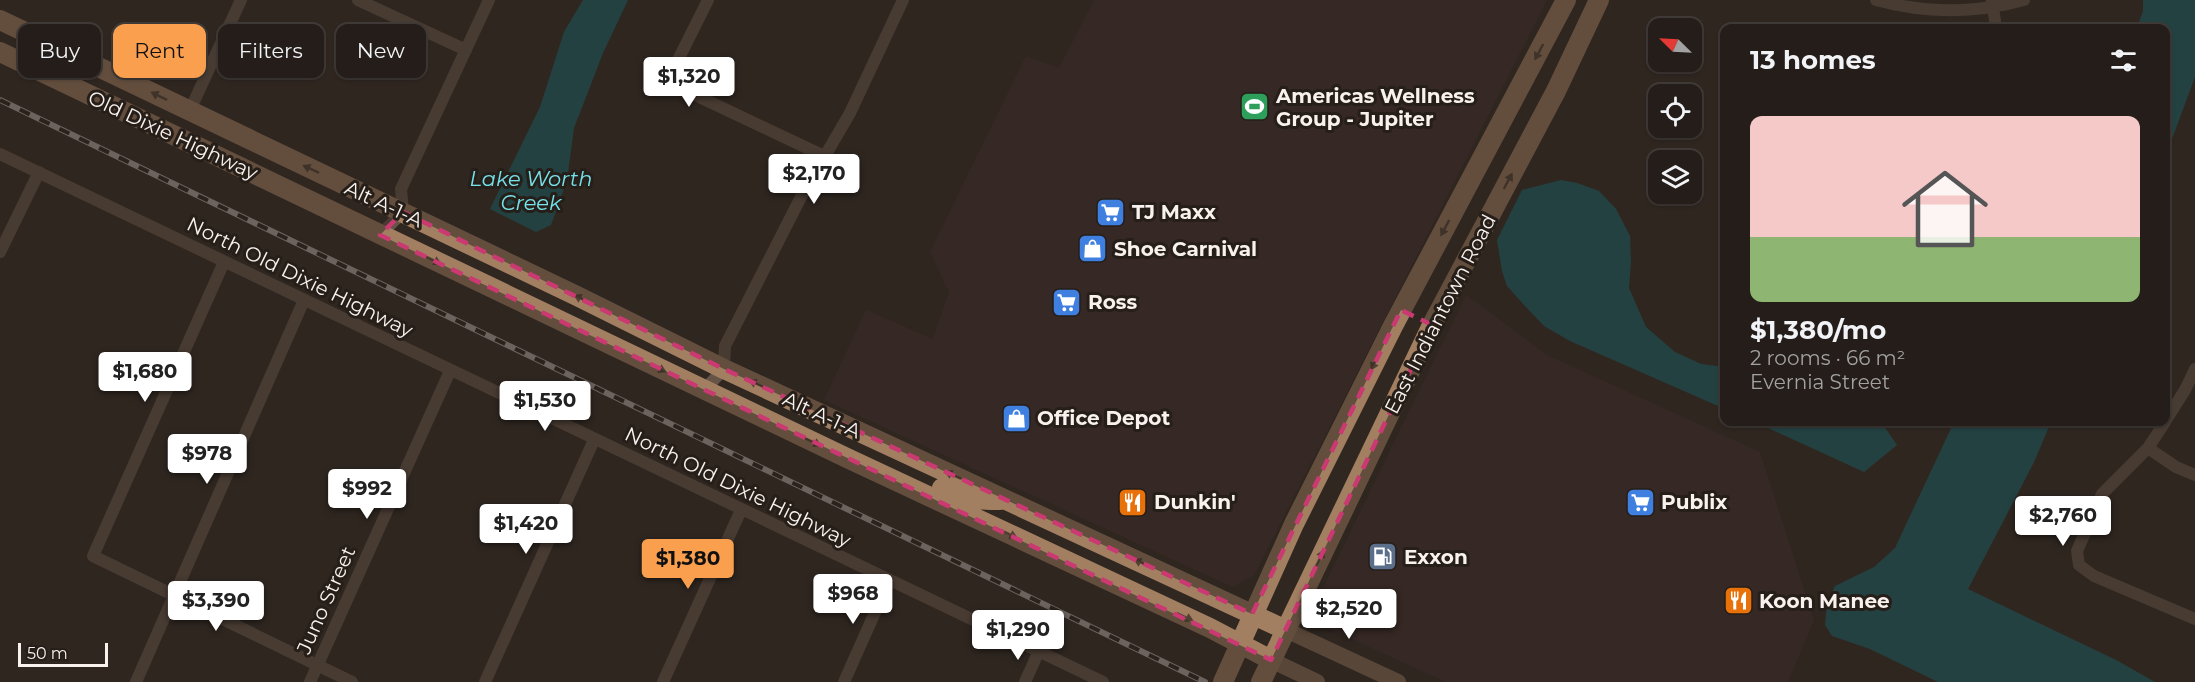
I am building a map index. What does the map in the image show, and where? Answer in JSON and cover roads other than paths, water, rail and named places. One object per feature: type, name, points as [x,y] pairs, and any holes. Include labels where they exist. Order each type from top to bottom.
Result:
[{"type":"main road","name":"East Indiantown Road","points":[[1223,682],[1294,524],[1401,310],[1566,0]]},
{"type":"main road","name":"East Indiantown Road","points":[[1261,682],[1432,326],[1556,91],[1599,0]]},
{"type":"main road","name":"Old Dixie Highway","points":[[0,20],[249,140]]},
{"type":"main road","name":"Old Dixie Highway","points":[[0,52],[282,186]]},
{"type":"main road","name":"Alt A-1-A","points":[[249,140],[403,212],[724,369],[1398,682]]},
{"type":"main road","name":"Alt A-1-A","points":[[282,186],[380,235],[1271,660]]},
{"type":"main road","points":[[1401,310],[1432,326]]},
{"type":"main road","points":[[860,465],[890,464],[961,498],[1006,500]]},
{"type":"main road","points":[[1271,660],[1317,682]]},
{"type":"street","points":[[190,110],[242,0]]},
{"type":"street","points":[[358,0],[466,50]]},
{"type":"street","points":[[380,235],[403,212],[401,189],[489,0]]},
{"type":"street","points":[[708,0],[670,76],[672,84],[824,156]]},
{"type":"street","points":[[704,390],[724,369],[724,346],[824,156],[850,113],[903,0]]},
{"type":"street","points":[[1876,0],[1929,11],[2024,0]]},
{"type":"street","points":[[1993,4],[1996,24]]},
{"type":"street","name":"North Old Dixie Highway","points":[[0,154],[1103,682]]},
{"type":"street","points":[[0,252],[39,172]]},
{"type":"street","points":[[224,262],[93,556],[352,682]]},
{"type":"street","points":[[136,682],[176,596],[304,300]]},
{"type":"street","points":[[2170,414],[2195,369]]},
{"type":"street","name":"Juno Street","points":[[310,682],[450,370]]},
{"type":"street","points":[[2163,426],[2148,448],[2102,494],[2077,551],[2079,565],[2094,576],[2195,619]]},
{"type":"street","points":[[485,682],[594,440]]},
{"type":"street","points":[[2148,448],[2176,467],[2195,475]]},
{"type":"street","points":[[663,682],[741,510]]},
{"type":"street","points":[[844,682],[889,581]]},
{"type":"street","points":[[1025,682],[1038,652]]},
{"type":"water","name":"Lake Worth Creek","points":[[583,0],[628,0],[603,53],[574,128],[567,180],[551,225],[536,232],[490,209],[540,107],[564,32]]},
{"type":"water","points":[[2143,0],[2195,0],[2195,77],[2170,144],[2170,24],[2138,24],[2143,11]]},
{"type":"water","points":[[1561,180],[1577,183],[1599,191],[1616,209],[1630,236],[1629,288],[1646,327],[1675,352],[1701,364],[1720,366],[1720,407],[1570,341],[1544,326],[1507,286],[1497,240],[1522,190]]},
{"type":"water","points":[[1764,426],[1884,426],[1897,445],[1864,472]]},
{"type":"water","points":[[1952,426],[2049,426],[2034,462],[1968,589],[2116,660],[2155,682],[1938,682],[1870,649],[1832,636],[1825,625],[1827,603],[1835,586],[1874,567],[1895,548]]},
{"type":"railway","points":[[0,100],[1205,682]]},
{"type":"place","name":"Americas Wellness Group - Jupiter","points":[[1255,107]]},
{"type":"place","name":"TJ Maxx","points":[[1111,212]]},
{"type":"place","name":"Shoe Carnival","points":[[1093,249]]},
{"type":"place","name":"Ross","points":[[1067,302]]},
{"type":"place","name":"Office Depot","points":[[1016,418]]},
{"type":"place","name":"Dunkin'","points":[[1133,502]]},
{"type":"place","name":"Publix","points":[[1640,502]]},
{"type":"place","name":"Exxon","points":[[1383,557]]},
{"type":"place","name":"Koon Manee","points":[[1738,601]]}]
